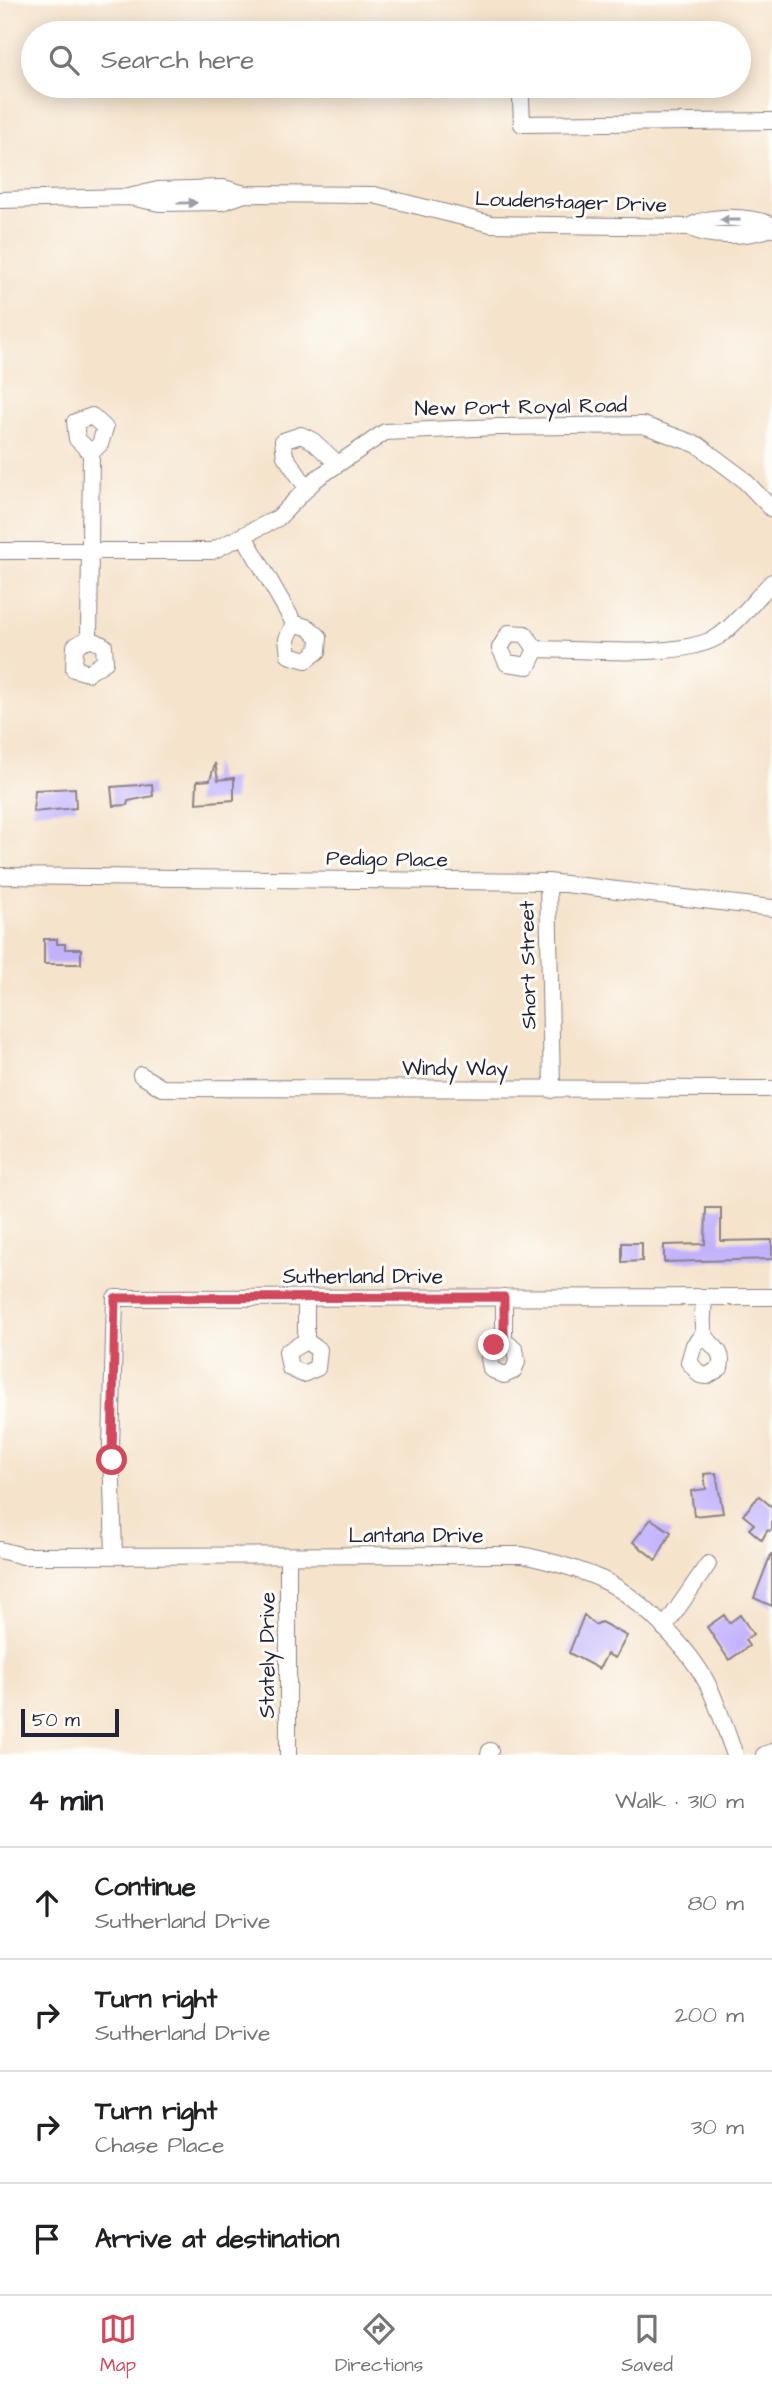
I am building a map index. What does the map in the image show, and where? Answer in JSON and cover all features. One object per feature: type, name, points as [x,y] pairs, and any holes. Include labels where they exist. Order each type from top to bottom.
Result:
[{"type":"street","points":[[521,99],[522,124],[772,121]]},
{"type":"street","name":"Loudenstager Drive","points":[[0,200],[129,197],[159,203],[222,202],[244,194],[374,195],[491,224],[689,227],[701,234],[760,233],[772,227]]},
{"type":"street","name":"New Port Royal Road","points":[[0,551],[212,551],[278,518],[307,488],[385,432],[643,425],[698,445],[742,478],[772,509]]},
{"type":"street","points":[[307,488],[285,456],[283,441],[301,435],[313,441],[338,464]]},
{"type":"street","points":[[89,638],[92,552],[90,453]]},
{"type":"street","points":[[244,536],[294,624]]},
{"type":"street","points":[[536,649],[652,651],[691,646],[719,636],[772,582]]},
{"type":"street","name":"Pedigo Place","points":[[0,876],[548,883],[772,908]]},
{"type":"street","name":"Short Street","points":[[548,883],[552,1090]]},
{"type":"street","name":"Windy Way","points":[[141,1074],[162,1088],[772,1090]]},
{"type":"street","points":[[504,1297],[504,1341]]},
{"type":"street","points":[[704,1297],[705,1333]]},
{"type":"street","name":"Sutherland Drive","points":[[114,1556],[112,1460],[115,1298],[772,1297]]},
{"type":"street","points":[[306,1298],[306,1340]]},
{"type":"street","name":"Lantana Drive","points":[[0,1550],[23,1556],[522,1555],[562,1563],[606,1581],[687,1649],[708,1685],[735,1755]]},
{"type":"street","name":"Stately Drive","points":[[288,1556],[288,1755]]},
{"type":"street","points":[[664,1628],[708,1564]]},
{"type":"street","points":[[764,1755],[772,1752]]},
{"type":"building","points":[[215,763],[218,780],[234,778],[234,800],[196,803],[197,781],[210,780]]},
{"type":"building","points":[[152,784],[153,796],[128,801],[127,805],[113,806],[111,787]]},
{"type":"building","points":[[75,788],[76,808],[33,812],[35,790]]},
{"type":"building","points":[[44,939],[57,939],[57,944],[65,944],[65,949],[81,949],[81,964],[44,964]]},
{"type":"building","points":[[706,1208],[721,1208],[721,1241],[772,1240],[772,1259],[664,1262],[664,1245],[705,1244]]},
{"type":"building","points":[[622,1243],[642,1243],[642,1261],[622,1262]]},
{"type":"building","points":[[716,1473],[723,1513],[694,1516],[691,1491],[706,1489],[704,1474]]},
{"type":"building","points":[[759,1496],[772,1507],[772,1530],[767,1531],[762,1540],[749,1529],[754,1524],[743,1515]]},
{"type":"building","points":[[651,1519],[671,1532],[656,1560],[633,1542]]},
{"type":"building","points":[[772,1554],[772,1606],[754,1598]]},
{"type":"building","points":[[584,1615],[595,1625],[601,1622],[627,1636],[615,1658],[607,1654],[599,1669],[569,1653]]},
{"type":"building","points":[[724,1615],[729,1623],[740,1615],[753,1634],[745,1640],[749,1646],[729,1660],[707,1627]]},
{"type":"route","points":[[112,1460],[115,1298],[504,1297],[504,1341],[494,1345]]}]
